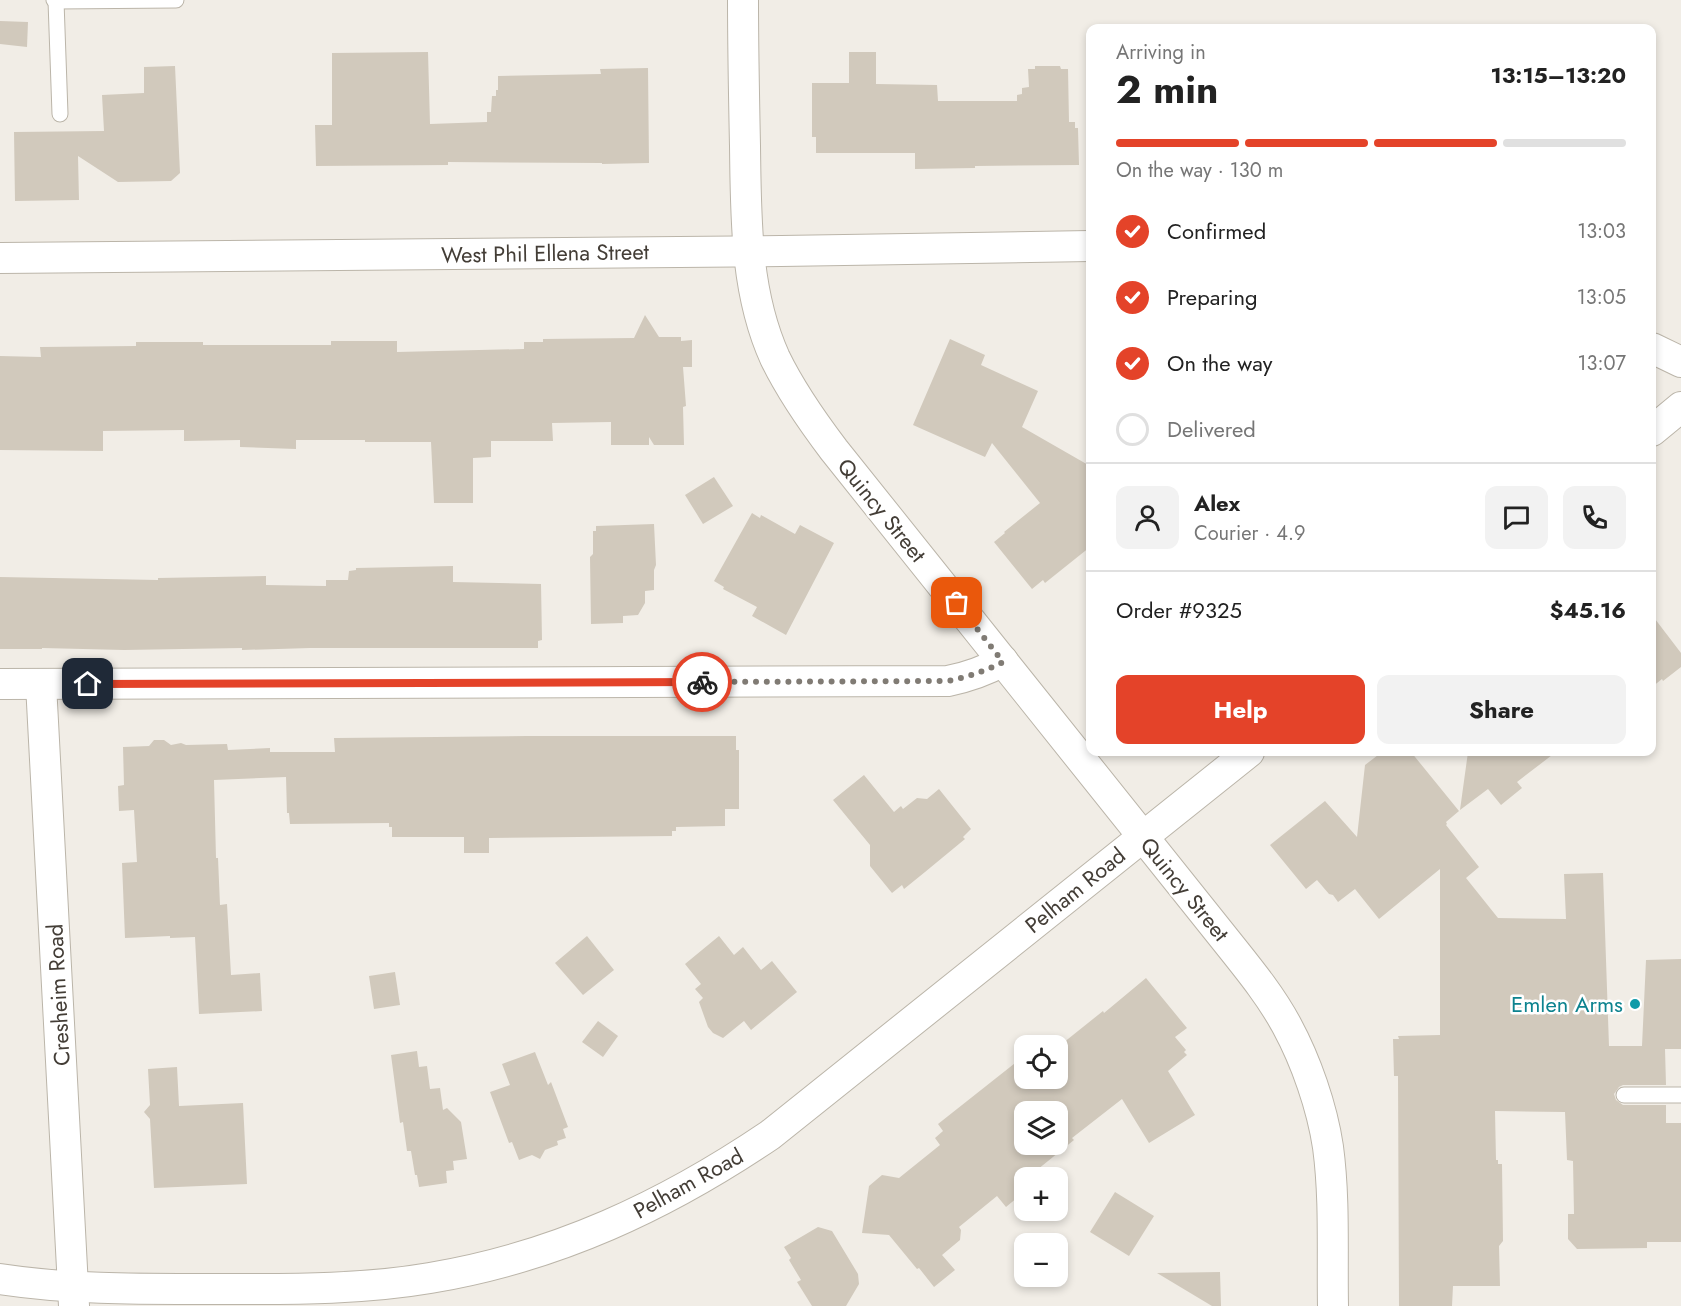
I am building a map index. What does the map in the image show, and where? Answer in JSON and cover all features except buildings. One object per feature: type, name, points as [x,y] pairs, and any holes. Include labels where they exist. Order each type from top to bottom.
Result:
[{"type":"street","name":"Quincy Street","points":[[743,0],[746,203],[749,251],[762,322],[774,356],[790,388],[811,420],[1263,988],[1287,1026],[1312,1083],[1327,1144],[1331,1175],[1333,1306]]},
{"type":"street","name":"West Phil Ellena Street","points":[[0,258],[1086,246]]},
{"type":"street","points":[[1656,350],[1681,362]]},
{"type":"street","points":[[1656,428],[1681,407]]},
{"type":"street","points":[[0,684],[948,681],[966,678],[1003,662]]},
{"type":"street","name":"Cresheim Road","points":[[41,684],[74,1297]]},
{"type":"street","name":"Pelham Road","points":[[0,1279],[74,1297],[133,1289],[272,1289],[379,1285],[478,1269],[527,1257],[620,1221],[710,1174],[770,1135],[1244,756]]},
{"type":"lane","points":[[60,114],[55,1],[176,0]]},
{"type":"lane","points":[[1624,1095],[1681,1095]]},
{"type":"way so far","points":[[702,682],[948,681],[972,676],[1003,662],[957,603]]},
{"type":"place","name":"Emlen Arms","points":[[1635,1004]]},
{"type":"route","points":[[88,684],[702,682]]}]
